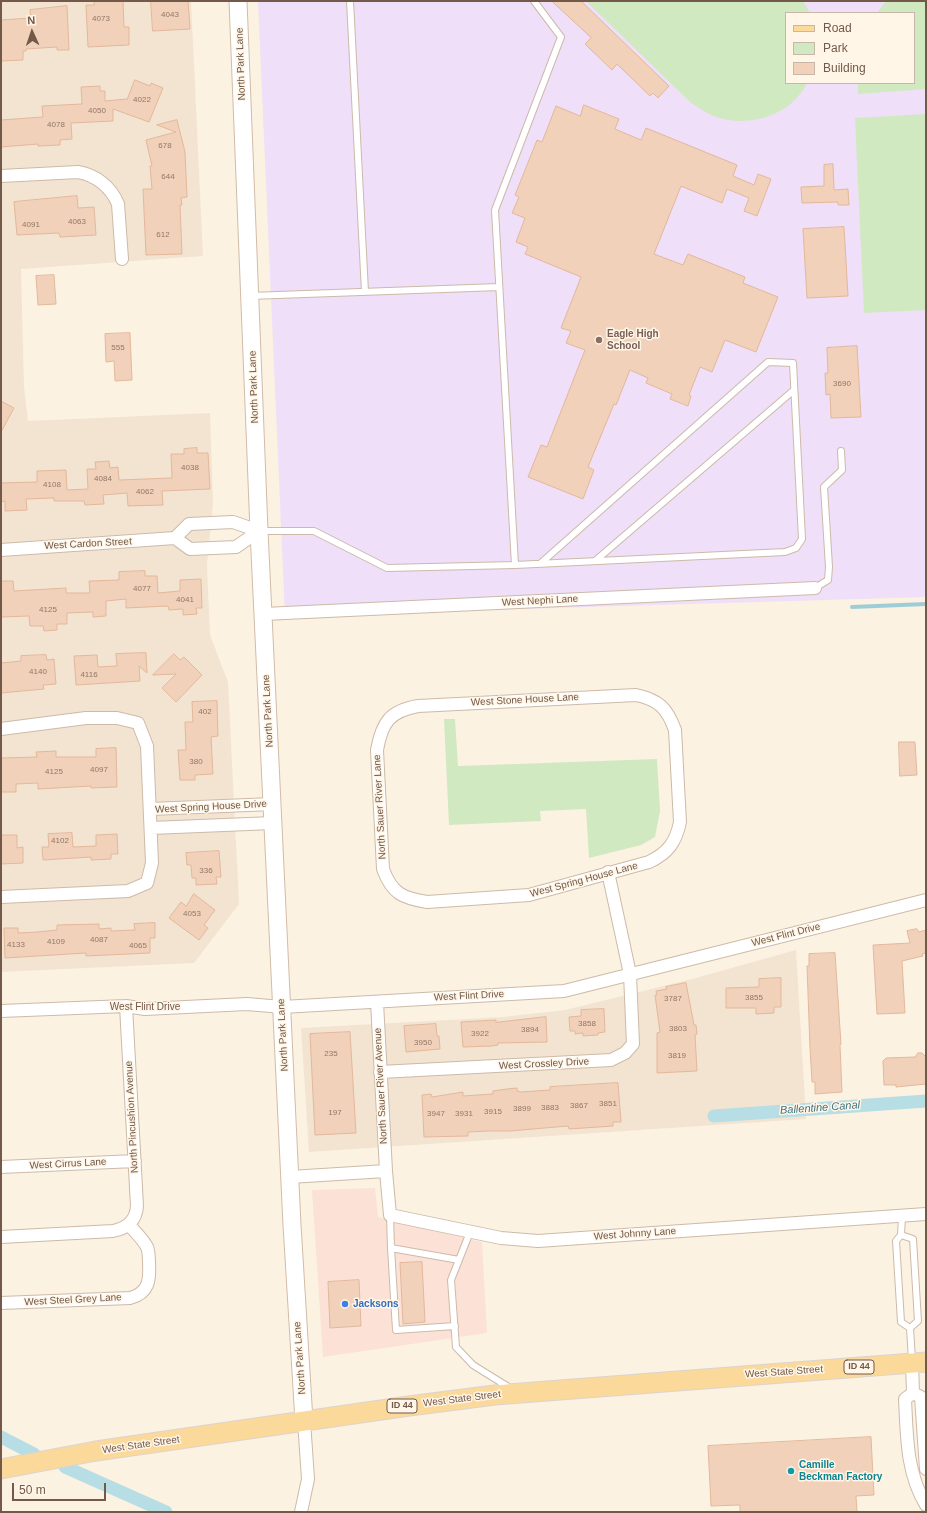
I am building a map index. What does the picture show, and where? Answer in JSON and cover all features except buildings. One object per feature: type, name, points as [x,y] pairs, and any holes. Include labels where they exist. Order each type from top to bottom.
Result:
[{"type":"main road","name":"West State Street","points":[[1,1469],[96,1452],[304,1421],[409,1406],[518,1393],[919,1362]]},
{"type":"street","name":"North Park Lane","points":[[238,1],[259,531],[290,1176],[304,1421]]},
{"type":"street","points":[[1,176],[78,172],[89,174],[102,182],[115,196],[118,204],[122,259]]},
{"type":"street","points":[[233,522],[259,531],[236,546],[190,549],[175,538],[189,524],[233,522]]},
{"type":"street","name":"West Cardon Street","points":[[1,550],[175,538]]},
{"type":"street","name":"West Nephi Lane","points":[[264,614],[816,588]]},
{"type":"street","name":"West Stone House Lane","points":[[388,719],[402,709],[418,706],[636,694],[652,698],[662,706],[671,717],[675,730],[680,822],[671,848]]},
{"type":"street","points":[[1,729],[86,718],[117,718],[138,723],[147,746],[152,863],[147,883],[128,891],[1,897]]},
{"type":"street","name":"North Sauer River Lane","points":[[388,719],[380,733],[378,744],[378,774],[383,869],[387,881],[397,893]]},
{"type":"street","name":"West Spring House Drive","points":[[150,809],[273,804]]},
{"type":"street","name":"West Spring House Drive","points":[[151,828],[273,823]]},
{"type":"street","name":"West Spring House Lane","points":[[397,893],[412,900],[427,902],[529,895],[608,872],[649,862],[661,857],[671,848]]},
{"type":"street","points":[[608,872],[630,974]]},
{"type":"street","name":"West Flint Drive","points":[[1,1011],[126,1006],[145,1009],[247,1004],[282,1008],[564,991],[926,900]]},
{"type":"street","name":"West Crossley Drive","points":[[380,1072],[610,1060],[625,1053],[633,1044],[630,974]]},
{"type":"street","name":"North Sauer River Avenue","points":[[377,1002],[386,1171]]},
{"type":"street","name":"North Pincushion Avenue","points":[[126,1006],[137,1213],[128,1225]]},
{"type":"street","name":"West Cirrus Lane","points":[[1,1167],[135,1161]]},
{"type":"street","points":[[290,1176],[386,1171],[390,1215]]},
{"type":"street","name":"West Johnny Lane","points":[[390,1215],[501,1238],[538,1241],[926,1214]]},
{"type":"street","points":[[1,1237],[113,1232],[128,1225]]},
{"type":"street","name":"West Steel Grey Lane","points":[[1,1303],[130,1298],[144,1291],[149,1282],[150,1276],[149,1252],[144,1243],[128,1225]]},
{"type":"street","points":[[919,1362],[913,1393],[905,1399],[908,1454],[917,1490],[926,1505]]},
{"type":"street","points":[[913,1393],[921,1397],[926,1470]]},
{"type":"street","points":[[301,1512],[308,1479],[304,1421]]},
{"type":"lane","points":[[350,1],[365,292]]},
{"type":"lane","points":[[515,565],[495,210],[561,37],[534,1]]},
{"type":"lane","points":[[250,296],[499,287]]},
{"type":"lane","points":[[259,531],[314,531],[387,568],[541,564],[785,552],[796,548],[802,539],[793,363],[768,362],[541,564]]},
{"type":"lane","points":[[595,561],[794,390]]},
{"type":"lane","points":[[816,588],[828,580],[829,567],[824,486],[842,470],[841,451]]},
{"type":"lane","points":[[390,1215],[396,1330],[455,1326]]},
{"type":"lane","points":[[902,1216],[901,1235],[896,1241],[900,1322],[910,1328],[919,1362]]},
{"type":"lane","points":[[470,1232],[451,1280],[456,1347],[473,1366],[518,1393]]},
{"type":"lane","points":[[901,1235],[913,1239],[918,1321],[910,1328]]},
{"type":"lane","points":[[391,1248],[459,1260]]},
{"type":"shaded area","points":[[1,1],[191,1],[203,256],[21,269],[24,386],[28,421],[210,413],[213,503],[207,565],[210,635],[228,682],[239,904],[194,963],[1,972]]},
{"type":"shaded area","name":"Eagle High School","points":[[258,1],[926,1],[926,597],[285,616]]},
{"type":"shaded area","points":[[796,950],[806,1119],[309,1152],[301,1028],[503,1017],[565,1010],[692,979]]},
{"type":"shaded area","points":[[375,1188],[378,1217],[482,1242],[487,1333],[323,1357],[312,1190]]},
{"type":"green space","points":[[586,1],[803,1],[809,12],[785,12],[785,84],[806,84],[791,104],[768,116],[755,120],[742,121],[716,117],[689,101]]},
{"type":"green space","points":[[886,1],[926,1],[926,89],[858,94],[858,84],[915,84],[915,12],[878,12]]},
{"type":"green space","points":[[926,114],[926,310],[864,313],[855,118]]},
{"type":"green space","points":[[444,719],[455,719],[458,766],[657,759],[660,811],[655,837],[641,845],[589,858],[586,809],[540,811],[541,821],[449,825]]},
{"type":"waterway","points":[[852,607],[926,604]]},
{"type":"waterway","name":"Ballentine Canal","points":[[714,1116],[926,1101]]},
{"type":"waterway","points":[[1,1437],[34,1454]]},
{"type":"waterway","points":[[65,1467],[166,1512]]},
{"type":"place","name":"Eagle High School","points":[[599,340]]},
{"type":"place","name":"Jacksons","points":[[345,1304]]},
{"type":"place","name":"Camille Beckman Factory","points":[[791,1471]]}]
